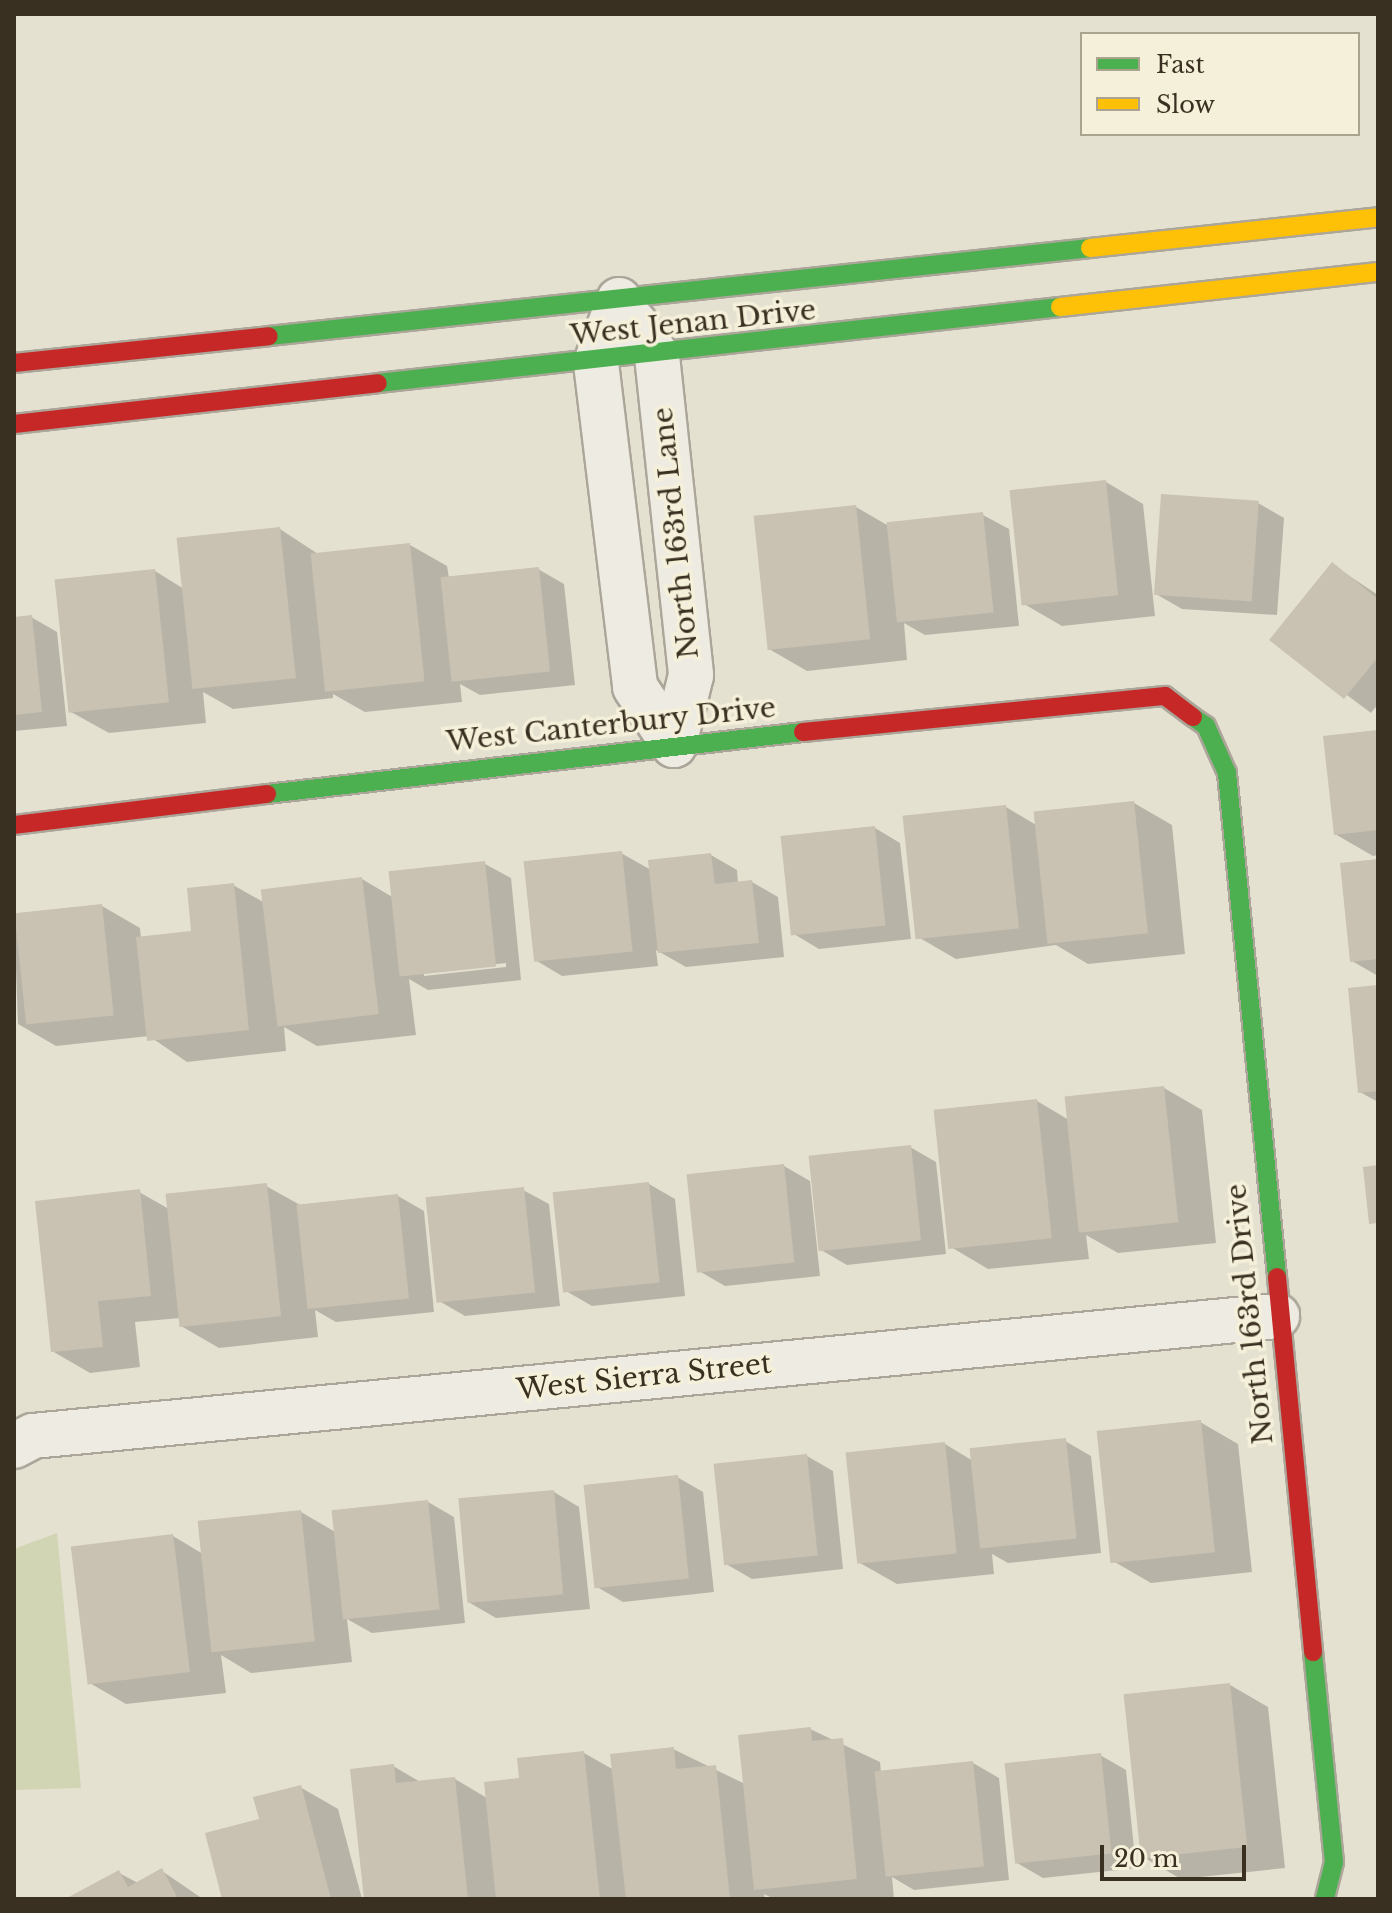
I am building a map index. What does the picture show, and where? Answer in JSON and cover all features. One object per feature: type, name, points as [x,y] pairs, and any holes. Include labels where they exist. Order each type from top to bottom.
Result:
[{"type":"street","name":"West Jenan Drive","points":[[14,363],[1378,217]]},
{"type":"street","name":"West Jenan Drive","points":[[14,424],[596,363],[1378,272]]},
{"type":"street","name":"North 163rd Lane","points":[[619,300],[657,356],[691,675],[674,745]]},
{"type":"street","name":"North 163rd Lane","points":[[619,300],[596,363],[635,687],[674,745]]},
{"type":"street","name":"West Canterbury Drive","points":[[14,825],[674,745],[1165,696],[1206,726]]},
{"type":"street","name":"North 163rd Drive","points":[[1206,726],[1227,773],[1277,1316],[1334,1862],[1325,1899]]},
{"type":"street","name":"West Sierra Street","points":[[14,1446],[33,1436],[1277,1316]]},
{"type":"green space","points":[[57,1533],[81,1788],[14,1790],[14,1549]]},
{"type":"building","points":[[1106,480],[1118,595],[1022,606],[1010,490]]},
{"type":"building","points":[[1161,494],[1259,501],[1252,602],[1154,595]]},
{"type":"building","points":[[856,505],[870,639],[768,650],[754,516]]},
{"type":"building","points":[[983,512],[994,612],[897,623],[887,522]]},
{"type":"building","points":[[280,527],[296,678],[192,689],[177,538]]},
{"type":"building","points":[[410,543],[425,681],[325,692],[311,553]]},
{"type":"building","points":[[1332,562],[1378,599],[1378,657],[1344,699],[1269,640]]},
{"type":"building","points":[[539,567],[550,671],[452,682],[441,577]]},
{"type":"building","points":[[155,569],[169,702],[69,713],[55,580]]},
{"type":"building","points":[[32,615],[42,712],[14,715],[14,617]]},
{"type":"building","points":[[1378,730],[1378,830],[1334,835],[1323,736]]},
{"type":"building","points":[[1134,801],[1148,933],[1047,944],[1034,812]]},
{"type":"building","points":[[1006,805],[1019,928],[916,939],[903,816]]},
{"type":"building","points":[[875,826],[885,925],[791,935],[781,836]]},
{"type":"building","points":[[622,851],[633,951],[534,962],[524,861]]},
{"type":"building","points":[[711,853],[715,884],[752,880],[759,943],[658,953],[648,860]]},
{"type":"building","points":[[1378,859],[1378,959],[1350,962],[1340,863]]},
{"type":"building","points":[[485,861],[496,966],[400,977],[389,871]]},
{"type":"building","points":[[362,877],[379,1014],[278,1026],[261,889]]},
{"type":"building","points":[[234,883],[249,1030],[147,1041],[136,937],[191,931],[187,888]]},
{"type":"building","points":[[102,904],[114,1015],[26,1025],[14,913]]},
{"type":"building","points":[[1378,985],[1378,1091],[1358,1093],[1348,988]]},
{"type":"building","points":[[1164,1086],[1178,1222],[1079,1233],[1065,1096]]},
{"type":"building","points":[[1037,1099],[1052,1238],[948,1249],[934,1110]]},
{"type":"building","points":[[911,1145],[921,1240],[819,1251],[809,1156]]},
{"type":"building","points":[[784,1164],[794,1262],[697,1273],[687,1174]]},
{"type":"building","points":[[1378,1165],[1378,1223],[1369,1224],[1363,1167]]},
{"type":"building","points":[[649,1182],[660,1282],[563,1293],[553,1192]]},
{"type":"building","points":[[267,1183],[281,1316],[180,1327],[166,1194]]},
{"type":"building","points":[[524,1187],[535,1292],[437,1303],[426,1197]]},
{"type":"building","points":[[140,1189],[151,1296],[98,1301],[103,1347],[51,1352],[35,1201]]},
{"type":"building","points":[[398,1194],[409,1298],[308,1309],[297,1205]]},
{"type":"building","points":[[1201,1420],[1215,1552],[1110,1563],[1097,1431]]},
{"type":"building","points":[[1066,1438],[1077,1538],[980,1549],[970,1448]]},
{"type":"building","points":[[945,1442],[957,1553],[857,1564],[846,1452]]},
{"type":"building","points":[[807,1454],[818,1555],[724,1565],[714,1464]]},
{"type":"building","points":[[678,1475],[689,1578],[594,1588],[584,1485]]},
{"type":"building","points":[[554,1490],[563,1595],[468,1603],[458,1498]]},
{"type":"building","points":[[428,1500],[439,1609],[343,1620],[332,1510]]},
{"type":"building","points":[[301,1510],[315,1641],[211,1652],[198,1521]]},
{"type":"building","points":[[173,1534],[190,1672],[88,1685],[71,1547]]},
{"type":"building","points":[[1230,1683],[1247,1847],[1141,1858],[1124,1694]]},
{"type":"building","points":[[811,1727],[812,1741],[843,1738],[857,1879],[754,1890],[738,1735]]},
{"type":"building","points":[[674,1747],[676,1769],[716,1765],[730,1899],[626,1899],[610,1754]]},
{"type":"building","points":[[584,1751],[600,1899],[496,1899],[484,1782],[519,1778],[517,1758]]},
{"type":"building","points":[[1101,1753],[1112,1853],[1015,1864],[1005,1763]]},
{"type":"building","points":[[973,1761],[984,1866],[886,1877],[875,1771]]},
{"type":"building","points":[[394,1764],[396,1783],[455,1777],[468,1899],[364,1899],[350,1769]]},
{"type":"building","points":[[301,1785],[331,1899],[222,1899],[205,1833],[259,1819],[253,1797]]},
{"type":"building","points":[[162,1868],[178,1899],[65,1899],[119,1870],[128,1887]]},
{"type":"traffic: fast","points":[[269,336],[1090,248]]},
{"type":"traffic: fast","points":[[378,383],[1060,307]]},
{"type":"traffic: fast","points":[[1193,717],[1206,726],[1227,773],[1277,1277]]},
{"type":"traffic: fast","points":[[267,794],[803,732]]},
{"type":"traffic: fast","points":[[1313,1652],[1334,1862],[1325,1899]]},
{"type":"traffic: slow","points":[[1090,248],[1378,217]]},
{"type":"traffic: slow","points":[[1060,307],[1378,272]]},
{"type":"traffic: jam","points":[[14,363],[269,336]]},
{"type":"traffic: jam","points":[[14,424],[378,383]]},
{"type":"traffic: jam","points":[[803,732],[1165,696],[1193,717]]},
{"type":"traffic: jam","points":[[14,825],[267,794]]},
{"type":"traffic: jam","points":[[1277,1277],[1313,1652]]}]
